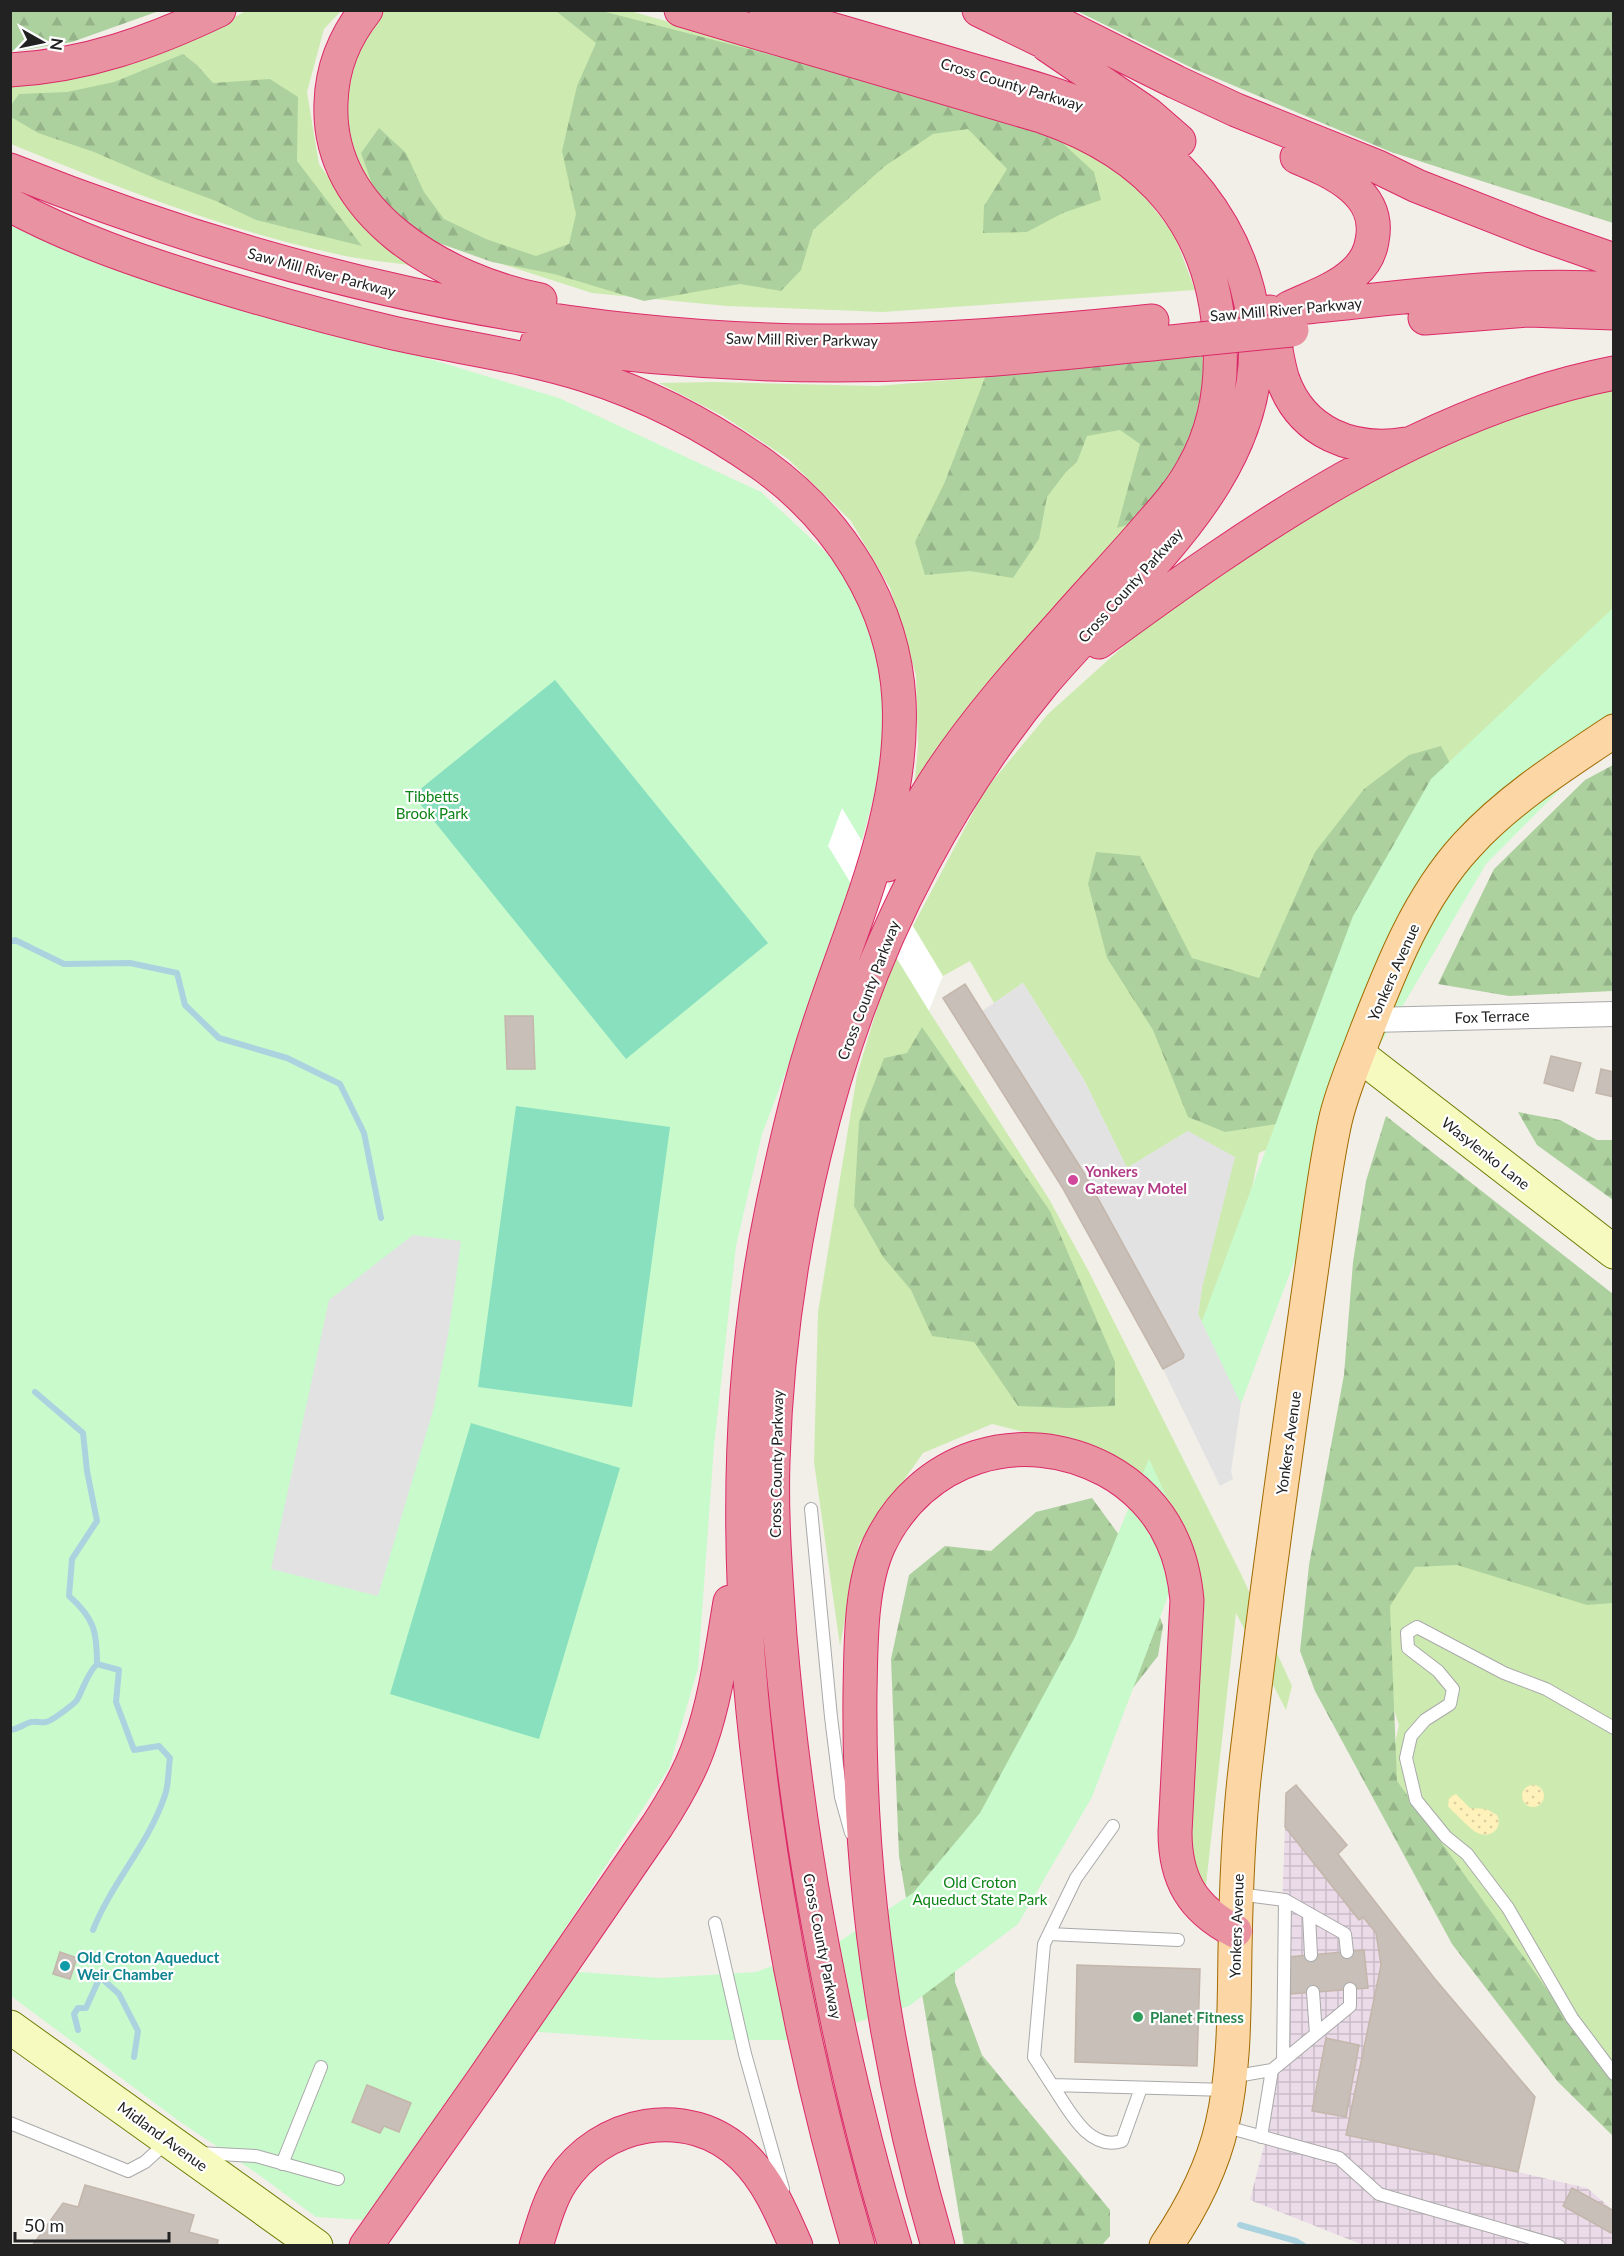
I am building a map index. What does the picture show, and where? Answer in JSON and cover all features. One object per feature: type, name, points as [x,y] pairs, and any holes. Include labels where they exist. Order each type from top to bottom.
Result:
[{"type":"highway","points":[[10,70],[56,66],[105,55],[153,40],[219,10]]},
{"type":"highway","points":[[366,10],[350,33],[339,56],[331,94],[331,120],[336,150],[349,180],[370,209],[393,232],[419,251],[447,267],[514,295],[593,310],[652,318],[738,339]]},
{"type":"highway","points":[[681,10],[1041,116],[1095,139],[1139,168],[1177,208],[1202,253],[1213,285],[1221,355],[1219,388],[1208,438],[1195,466],[1186,482],[1162,511],[1013,680],[953,756],[886,866],[841,961]]},
{"type":"highway","points":[[766,10],[890,46]]},
{"type":"highway","points":[[824,10],[890,46]]},
{"type":"highway","points":[[979,10],[1047,45],[1092,63],[1232,130],[1312,163],[1346,182],[1359,193],[1371,213],[1374,228],[1370,250],[1364,263],[1352,275],[1291,319]]},
{"type":"highway","points":[[1032,10],[1206,97],[1378,167],[1439,195],[1614,260]]},
{"type":"highway","points":[[1047,45],[1154,119],[1180,141],[1224,189],[1245,224],[1261,262],[1283,379],[1296,405],[1307,418],[1323,432],[1347,442],[1377,446],[1414,442]]},
{"type":"highway","name":"Cross County Parkway","points":[[890,46],[1068,100],[1110,118],[1141,136],[1179,169],[1210,207],[1234,250],[1250,297],[1255,338],[1251,391],[1237,440],[1221,475],[1176,536],[1042,684],[981,766],[940,831],[902,903],[865,992],[836,1074],[809,1183],[788,1299],[778,1379],[773,1461],[774,1542],[784,1674],[796,1785],[836,2016],[856,2104],[895,2246]]},
{"type":"highway","points":[[1378,167],[1420,178],[1614,240]]},
{"type":"highway","name":"Saw Mill River Parkway","points":[[10,170],[202,239],[276,262],[388,291],[476,309],[660,334],[817,341],[935,339],[1199,328],[1291,319],[1505,288],[1551,286],[1614,289]]},
{"type":"highway","name":"Saw Mill River Parkway","points":[[10,198],[191,262],[335,304],[466,332],[587,350],[720,362],[892,364],[1025,357],[1199,328]]},
{"type":"highway","points":[[10,204],[62,231],[150,264],[221,286],[343,321],[545,364],[609,383],[685,417],[717,435],[765,467],[805,499],[841,541],[870,589],[889,643],[896,670],[899,698],[898,755],[889,813],[841,961]]},
{"type":"highway","name":"Saw Mill River Parkway","points":[[1291,319],[1565,310],[1614,313]]},
{"type":"highway","points":[[1042,684],[1144,607],[1246,538],[1315,495],[1414,442],[1510,402],[1614,373]]},
{"type":"highway","name":"Cross County Parkway","points":[[841,961],[806,1070],[767,1233],[746,1387],[742,1532],[744,1617],[749,1684],[773,1871],[793,1983],[811,2065],[858,2246]]},
{"type":"highway","points":[[938,2246],[909,2141],[897,2086],[875,1955],[862,1801],[861,1664],[867,1593],[871,1569],[879,1545],[906,1504],[937,1476],[976,1456],[1012,1449],[1037,1449],[1078,1457],[1112,1473],[1127,1483],[1151,1506],[1171,1537],[1185,1578],[1187,1617],[1175,1832],[1177,1863],[1182,1878],[1201,1907],[1212,1917],[1235,1931]]},
{"type":"highway","points":[[366,2246],[612,1892],[657,1826],[682,1784],[700,1744],[709,1716],[742,1532]]},
{"type":"highway","points":[[537,2246],[547,2210],[561,2182],[582,2157],[594,2147],[625,2130],[660,2124],[698,2129],[716,2136],[743,2156],[764,2181],[794,2242]]},
{"type":"highway","points":[[542,2246],[547,2210]]},
{"type":"main road","name":"Yonkers Avenue","points":[[1166,2246],[1209,2168],[1222,2126],[1229,2084],[1237,1894],[1247,1755],[1321,1203],[1335,1120],[1371,1020],[1425,904],[1445,873],[1467,845],[1521,796],[1614,731]]},
{"type":"street","name":"Fox Terrace","points":[[1371,1020],[1614,1014]]},
{"type":"street","name":"Wasylenko Lane","points":[[1358,1054],[1614,1252]]},
{"type":"street","name":"Midland Avenue","points":[[10,2026],[316,2246]]},
{"type":"lane","points":[[811,1509],[831,1717],[842,1797],[870,1910]]},
{"type":"lane","points":[[1614,1728],[1546,1689],[1504,1673],[1417,1627],[1407,1633],[1408,1648],[1438,1671],[1453,1689],[1450,1704],[1425,1720],[1411,1736],[1406,1758],[1416,1800],[1446,1837],[1467,1854],[1508,1908],[1572,2018],[1614,2074]]},
{"type":"lane","points":[[1113,1826],[1076,1878],[1044,1944],[1034,2057],[1087,2134],[1101,2141],[1113,2143],[1122,2140],[1141,2088]]},
{"type":"lane","points":[[1237,1894],[1285,1900],[1345,1934],[1347,1952]]},
{"type":"lane","points":[[1282,2061],[1285,1900]]},
{"type":"lane","points":[[1309,1915],[1311,1955]]},
{"type":"lane","points":[[715,1923],[745,2054],[785,2196],[794,2242]]},
{"type":"lane","points":[[1049,1934],[1178,1940]]},
{"type":"lane","points":[[1052,2085],[1141,2088],[1229,2084],[1272,2070],[1350,2006],[1350,1989]]},
{"type":"lane","points":[[1313,1992],[1316,2034]]},
{"type":"lane","points":[[282,2164],[321,2067]]},
{"type":"lane","points":[[1261,2137],[1272,2070]]},
{"type":"lane","points":[[10,2122],[128,2171],[177,2146],[256,2156],[338,2179]]},
{"type":"lane","points":[[1222,2126],[1339,2158],[1378,2194],[1559,2246]]},
{"type":"shaded area","points":[[1023,983],[1084,1080],[1127,1168],[1188,1131],[1235,1157],[1202,1288],[1198,1314],[1241,1404],[1231,1471],[1233,1479],[1220,1486],[1163,1369],[1183,1358],[1184,1355],[1084,1173],[982,1011]]},
{"type":"shaded area","points":[[413,1235],[461,1241],[449,1330],[434,1407],[378,1596],[271,1569],[329,1300]]},
{"type":"shaded area","points":[[1285,1827],[1359,1920],[1363,1917],[1376,1933],[1518,2172],[1587,2188],[1613,2210],[1613,2245],[1363,2245],[1250,2200],[1271,2118],[1277,2041]]},
{"type":"green space","points":[[11,10],[159,11],[72,42],[11,52]]},
{"type":"green space","points":[[246,11],[341,11],[324,29],[307,92],[319,164],[360,222],[418,266],[343,255],[250,232],[129,191],[11,144],[11,76],[231,19]]},
{"type":"green space","points":[[382,11],[630,11],[1045,126],[1130,178],[1174,234],[1195,290],[883,312],[727,306],[592,293],[486,259],[423,237],[378,201],[353,151],[345,108],[357,54]]},
{"type":"green space","points":[[556,11],[602,11],[999,114],[1056,137],[1094,172],[1101,200],[1063,213],[1027,232],[983,233],[984,206],[1007,169],[968,129],[933,134],[885,166],[813,230],[801,270],[781,291],[740,284],[644,301],[554,274],[492,262],[436,242],[378,201],[361,153],[379,128],[406,153],[424,192],[444,219],[486,239],[536,256],[569,244],[576,214],[562,151],[577,86],[596,43]]},
{"type":"green space","points":[[1077,11],[1613,11],[1613,223],[1391,152],[1192,68]]},
{"type":"green space","points":[[183,54],[197,65],[213,83],[270,79],[298,97],[297,161],[362,246],[256,220],[216,201],[94,152],[38,133],[11,117],[11,105],[19,94],[67,92],[114,82]]},
{"type":"green space","name":"Tibbetts Brook Park","points":[[10,226],[267,310],[559,398],[761,492],[864,588],[889,696],[885,755],[849,888],[795,1048],[762,1134],[736,1246],[714,1446],[698,1668],[669,1768],[539,1969],[661,1978],[756,1972],[840,1941],[913,1893],[980,1813],[1075,1637],[1149,1459],[1188,1543],[1092,1797],[1018,1924],[909,2006],[801,2040],[652,2040],[498,2029],[366,2220],[316,2217],[255,2172],[179,2121],[11,1996]]},
{"type":"green space","points":[[1211,353],[1213,383],[1177,481],[913,799],[918,747],[916,675],[890,588],[851,521],[788,459],[723,416],[659,383],[877,386]]},
{"type":"green space","points":[[1202,354],[1204,379],[1192,432],[1175,473],[1143,520],[1117,528],[1140,444],[1120,430],[1087,436],[1077,462],[1066,472],[1047,497],[1039,539],[1013,578],[970,571],[925,575],[915,542],[944,484],[986,375]]},
{"type":"green space","points":[[1613,384],[1613,687],[1285,1141],[1259,1153],[1224,1327],[1210,1339],[1198,1314],[1202,1288],[1188,1131],[1127,1168],[1084,1080],[1023,983],[994,1003],[970,961],[943,976],[929,1011],[1049,1199],[1088,1270],[1241,1574],[1292,1686],[1286,1710],[1236,1613],[1205,1894],[1188,1874],[1193,1577],[1092,1449],[992,1424],[923,1453],[859,1544],[840,1646],[814,1462],[818,1312],[857,1075],[887,975],[985,790],[1048,714],[1157,616],[1291,518],[1429,447],[1575,391]]},
{"type":"green space","points":[[1613,608],[1613,736],[1486,864],[1368,1065],[1233,1425],[1195,1340],[1353,916],[1431,779]]},
{"type":"green space","points":[[555,680],[768,943],[626,1059],[413,795]]},
{"type":"green space","points":[[1441,746],[1462,786],[1290,1122],[1225,1132],[1188,1117],[1153,1030],[1107,958],[1088,884],[1096,852],[1140,856],[1192,958],[1259,978],[1315,852],[1364,789],[1409,755]]},
{"type":"green space","points":[[1613,765],[1613,991],[1509,996],[1438,984],[1494,869],[1585,780]]},
{"type":"green space","points":[[922,1027],[1050,1211],[1115,1362],[1115,1406],[1069,1408],[1018,1406],[974,1342],[932,1336],[911,1290],[883,1257],[854,1206],[859,1122],[884,1058],[907,1053]]},
{"type":"green space","points":[[516,1106],[670,1127],[632,1407],[478,1387]]},
{"type":"green space","points":[[1518,1112],[1560,1120],[1597,1140],[1613,1140],[1613,1200],[1537,1145]]},
{"type":"green space","points":[[1386,1116],[1613,1294],[1613,1603],[1587,1605],[1457,1565],[1415,1567],[1390,1606],[1397,1781],[1613,2081],[1613,2136],[1558,2082],[1452,1944],[1315,1691],[1300,1651],[1309,1565],[1344,1375],[1353,1262],[1366,1181]]},
{"type":"green space","points":[[471,1423],[620,1468],[539,1739],[390,1694]]},
{"type":"green space","name":"Old Croton Aqueduct State Park","points":[[1092,1498],[1144,1569],[1163,1626],[1158,1656],[1104,1725],[955,1941],[955,1982],[982,2055],[1110,2210],[1110,2236],[1102,2245],[964,2245],[899,1856],[891,1659],[909,1575],[945,1546],[991,1551],[1036,1512]]},
{"type":"green space","points":[[1363,1555],[1613,1568],[1613,2105],[1386,1785],[1399,1725],[1361,1610]]},
{"type":"sand","points":[[1533,1785],[1541,1788],[1544,1796],[1541,1804],[1533,1807],[1525,1804],[1522,1796],[1525,1788]]},
{"type":"sand","points":[[1456,1794],[1470,1808],[1486,1809],[1497,1815],[1499,1820],[1497,1829],[1486,1835],[1471,1828],[1448,1806],[1449,1798]]},
{"type":"pier","points":[[842,808],[943,976],[929,1011],[828,846]]},
{"type":"building","name":"Yonkers Gateway Motel","points":[[965,984],[1084,1173],[1184,1355],[1183,1358],[1163,1369],[1062,1187],[943,998]]},
{"type":"building","points":[[505,1016],[533,1016],[535,1069],[507,1069]]},
{"type":"building","points":[[1551,1056],[1581,1063],[1573,1091],[1544,1083]]},
{"type":"building","points":[[1601,1069],[1614,1072],[1614,1097],[1596,1093]]},
{"type":"building","points":[[1296,1785],[1347,1845],[1338,1854],[1435,1979],[1535,2097],[1518,2172],[1346,2135],[1381,1965],[1376,1933],[1363,1917],[1359,1920],[1285,1827],[1286,1793]]},
{"type":"building","points":[[1364,1950],[1368,1988],[1291,1994],[1288,1957]]},
{"type":"building","name":"Old Croton Aqueduct Weir Chamber","points":[[60,1952],[77,1958],[70,1979],[53,1974]]},
{"type":"building","points":[[1077,1965],[1200,1969],[1197,2066],[1075,2062]]},
{"type":"building","points":[[1326,2038],[1359,2045],[1346,2117],[1312,2111]]},
{"type":"building","points":[[367,2085],[411,2103],[399,2132],[384,2126],[380,2133],[352,2122]]},
{"type":"building","points":[[85,2185],[194,2215],[189,2232],[218,2240],[217,2246],[32,2246],[63,2203],[78,2207]]},
{"type":"building","points":[[1572,2188],[1614,2211],[1614,2229],[1611,2233],[1563,2206]]},
{"type":"waterway","points":[[10,942],[15,940],[64,964],[130,963],[177,973],[185,1005],[219,1038],[287,1058],[340,1084],[364,1133],[381,1218]]},
{"type":"waterway","points":[[35,1392],[83,1433],[87,1471],[97,1521],[72,1559],[69,1596],[89,1618],[95,1634],[97,1664],[119,1670],[116,1702],[134,1750],[159,1746],[170,1758],[168,1782],[158,1813],[93,1930]]},
{"type":"waterway","points":[[10,1730],[30,1722],[46,1722],[63,1712],[77,1700],[88,1676],[97,1664]]},
{"type":"waterway","points":[[78,2030],[74,2014],[78,2008],[86,2008],[100,1977],[119,1994],[138,2031],[134,2057]]},
{"type":"waterway","points":[[1240,2225],[1296,2241],[1304,2246]]},
{"type":"place","name":"Yonkers Gateway Motel","points":[[1073,1180]]},
{"type":"place","name":"Old Croton Aqueduct Weir Chamber","points":[[65,1966]]},
{"type":"place","name":"Planet Fitness","points":[[1138,2017]]}]
